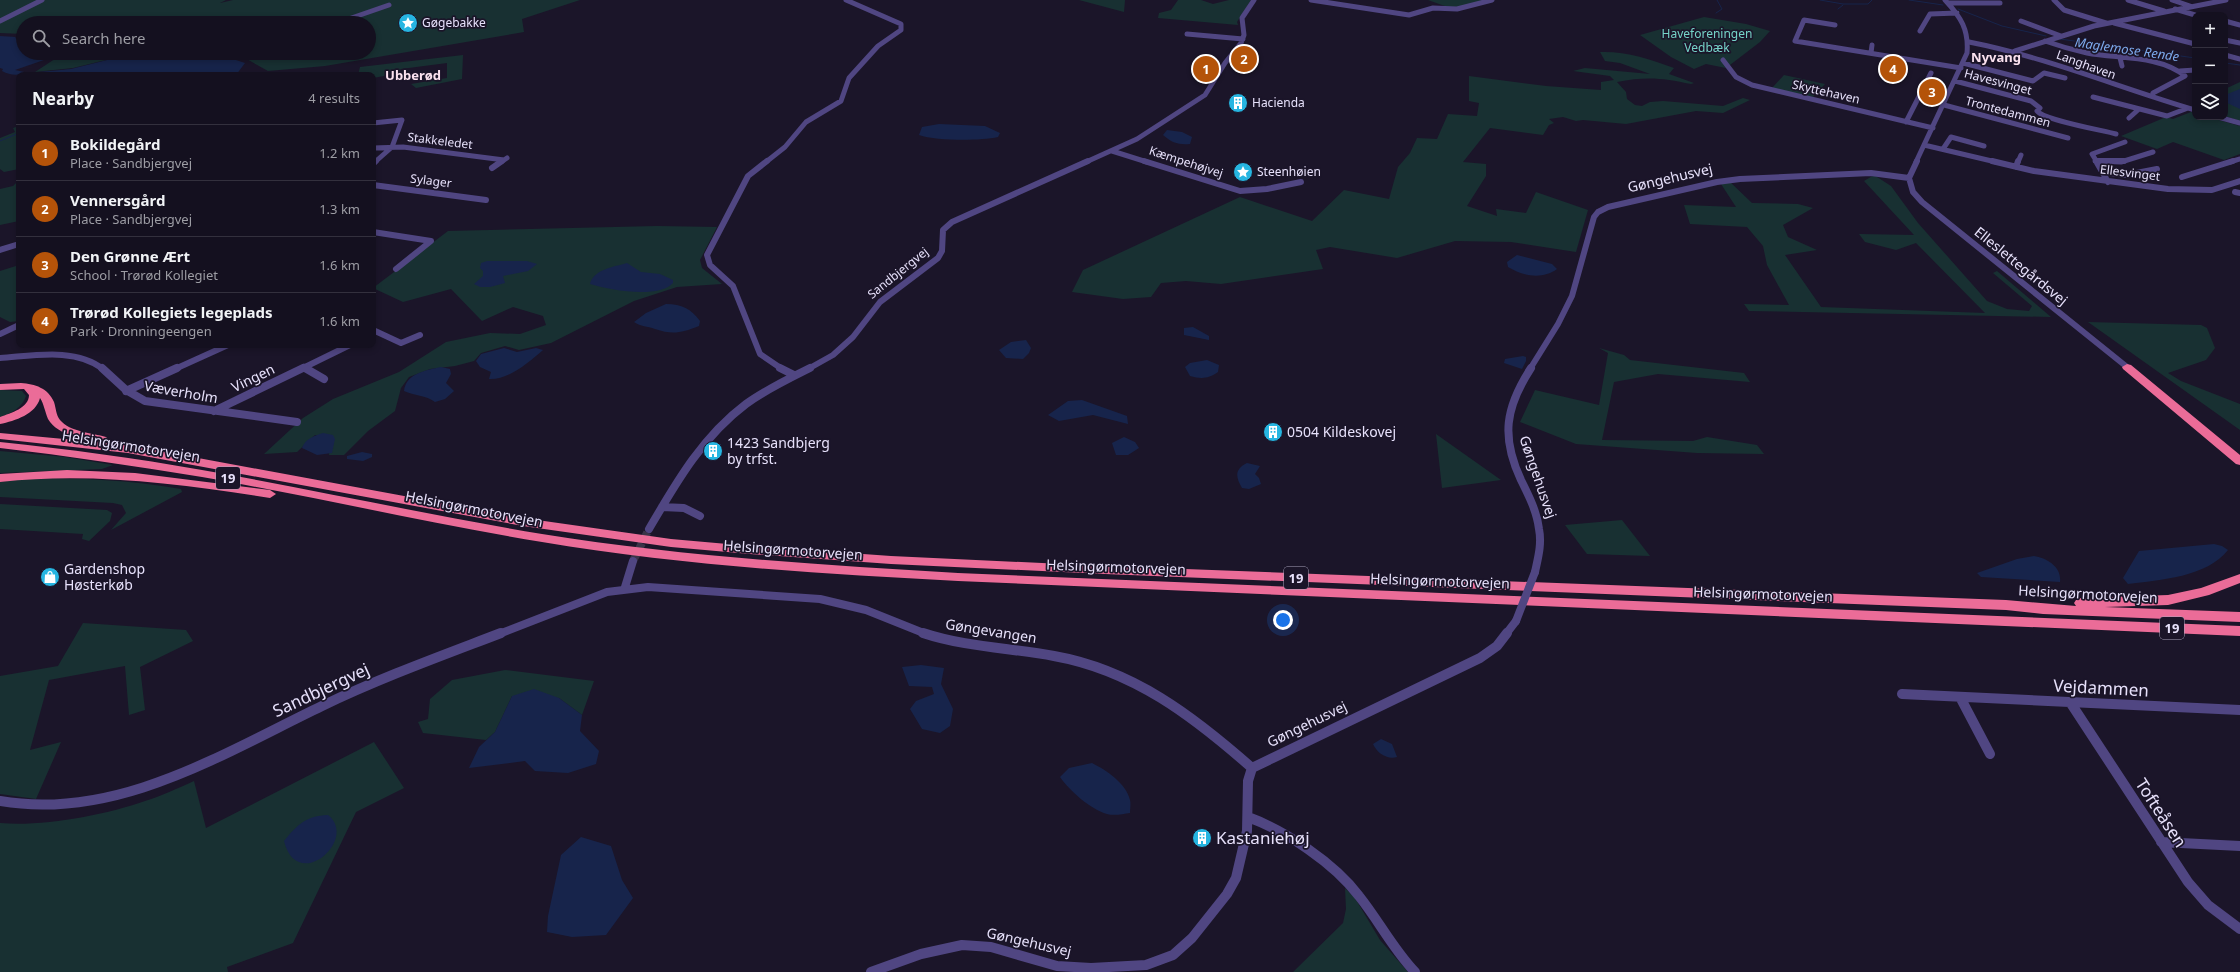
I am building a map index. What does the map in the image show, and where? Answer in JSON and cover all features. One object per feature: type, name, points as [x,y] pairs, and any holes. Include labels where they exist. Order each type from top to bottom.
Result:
[{"type":"highway","points":[[2127,367],[2240,461]]},
{"type":"highway","points":[[2127,367],[2240,452]]},
{"type":"highway","points":[[0,387],[28,387],[39,390],[44,394],[56,422],[73,432],[107,440],[210,456],[340,483],[356,490]]},
{"type":"highway","points":[[0,421],[22,412],[34,402],[35,394],[28,387]]},
{"type":"highway","points":[[2186,416],[2240,466]]},
{"type":"highway","name":"Helsingørmotorvejen","points":[[0,436],[128,449],[596,533],[671,543],[824,556],[1104,570],[2006,605],[2043,609],[2240,617]]},
{"type":"highway","points":[[2220,438],[2240,455]]},
{"type":"highway","name":"Helsingørmotorvejen","points":[[0,445],[99,455],[541,538],[667,556],[867,572],[2240,631]]},
{"type":"highway","points":[[0,478],[33,475],[142,477],[232,488],[392,516],[455,522]]},
{"type":"highway","points":[[2006,605],[2168,600],[2204,592],[2240,578]]},
{"type":"street","points":[[0,21],[42,0]]},
{"type":"street","points":[[794,375],[772,364],[760,354],[733,286],[710,265],[707,255],[721,230],[736,196],[748,176],[785,147],[806,122],[841,101],[850,78],[855,71],[878,46],[902,30],[900,24],[846,0]]},
{"type":"street","points":[[1187,34],[1243,39],[1244,32],[1241,22],[1254,0]]},
{"type":"street","points":[[1311,0],[1409,15],[1433,8],[1457,9],[1492,0]]},
{"type":"street","points":[[2054,0],[2057,5],[2066,11],[2145,36]]},
{"type":"street","points":[[2128,0],[2165,11]]},
{"type":"street","points":[[2172,0],[2191,6]]},
{"type":"street","points":[[2014,51],[2107,23],[2226,0]]},
{"type":"street","points":[[1946,1],[2000,3]]},
{"type":"street","points":[[1908,178],[1962,66],[1969,42],[1966,28],[1958,14],[1946,1]]},
{"type":"street","points":[[357,16],[389,5]]},
{"type":"street","points":[[2174,9],[2192,14]]},
{"type":"street","points":[[1920,31],[1930,14],[1958,14]]},
{"type":"street","points":[[1835,25],[1804,20],[1795,41],[1962,66],[2033,81],[2044,73],[2064,78]]},
{"type":"street","points":[[2021,21],[2062,36]]},
{"type":"street","points":[[2228,22],[2240,24]]},
{"type":"street","points":[[2107,23],[2192,43]]},
{"type":"street","name":"Sandbjergvej","points":[[649,529],[681,474],[718,428],[747,403],[794,375],[833,355],[842,348],[880,302],[938,258],[942,251],[942,233],[947,225],[975,210],[1112,151],[1162,124],[1206,95],[1243,39]]},
{"type":"street","points":[[2044,41],[2078,51],[2164,65],[2180,71],[2192,70]]},
{"type":"street","points":[[2228,41],[2240,43]]},
{"type":"street","name":"Langhaven","points":[[1969,42],[2014,51],[2116,87],[2192,109]]},
{"type":"street","points":[[1871,53],[1872,45]]},
{"type":"street","points":[[2228,56],[2240,59]]},
{"type":"street","points":[[2120,58],[2122,66]]},
{"type":"street","name":"Skyttehaven","points":[[1723,60],[1736,77],[1752,85],[1933,128]]},
{"type":"street","points":[[2153,93],[2184,78],[2185,76],[2180,71]]},
{"type":"street","points":[[1906,122],[1930,73]]},
{"type":"street","name":"Havesvinget","points":[[1955,80],[2031,101],[2040,108],[2037,111],[2038,113],[2049,118],[2116,134]]},
{"type":"street","points":[[2093,96],[2171,116],[2188,108]]},
{"type":"street","name":"Trontedammen","points":[[1944,105],[2068,138]]},
{"type":"street","points":[[2128,118],[2139,108]]},
{"type":"street","points":[[376,123],[402,120],[400,130],[392,147],[376,161]]},
{"type":"street","points":[[2228,120],[2240,123]]},
{"type":"street","points":[[1944,149],[1951,137],[1984,146]]},
{"type":"street","points":[[2108,182],[2092,156],[2095,152],[2124,142]]},
{"type":"street","name":"Ellesvinget","points":[[1924,145],[2016,167],[2108,182],[2189,191],[2212,190],[2240,181]]},
{"type":"street","name":"Stakkeledet","points":[[376,148],[392,147],[507,158],[492,168]]},
{"type":"street","name":"Kæmpehøjvej","points":[[1112,151],[1240,191],[1267,189],[1301,182]]},
{"type":"street","points":[[2095,161],[2121,162],[2153,152]]},
{"type":"street","points":[[2016,167],[2021,155]]},
{"type":"street","points":[[2182,177],[2238,161]]},
{"type":"street","points":[[2102,172],[2126,175],[2157,169]]},
{"type":"street","name":"Gøngehusvej","points":[[871,972],[933,952],[971,945],[992,947],[1043,963],[1068,967],[1118,969],[1157,964],[1174,955],[1188,942],[1227,894],[1237,877],[1248,816],[1248,779],[1252,768],[1480,658],[1497,646],[1516,622],[1540,558],[1540,526],[1536,512],[1512,453],[1507,429],[1510,407],[1516,389],[1542,352],[1567,306],[1594,217],[1598,212],[1616,205],[1740,179],[1863,174],[1908,178]]},
{"type":"street","name":"Elleslettegårdsvej","points":[[1908,178],[1913,192],[1930,208],[2127,367]]},
{"type":"street","name":"Sylager","points":[[376,185],[486,200]]},
{"type":"street","points":[[376,232],[431,241],[396,269]]},
{"type":"street","points":[[0,250],[16,245]]},
{"type":"street","points":[[0,334],[16,326]]},
{"type":"street","points":[[376,333],[401,343],[420,335]]},
{"type":"street","points":[[126,391],[221,348]]},
{"type":"street","name":"Vingen","points":[[214,411],[344,348]]},
{"type":"street","name":"Væverholm","points":[[0,358],[78,358],[99,366],[126,391],[145,401],[297,422]]},
{"type":"street","points":[[304,367],[324,379]]},
{"type":"street","points":[[662,507],[684,508],[700,516]]},
{"type":"street","points":[[626,588],[633,561]]},
{"type":"street","name":"Sandbjergvej","points":[[0,801],[33,805],[68,803],[105,797],[146,786],[185,772],[360,688],[607,592],[626,588]]},
{"type":"street","name":"Gøngevangen","points":[[626,588],[794,596],[827,601],[877,614],[945,639],[1033,652],[1092,665],[1134,682],[1175,704],[1201,723],[1252,768]]},
{"type":"street","name":"Vejdammen","points":[[1902,694],[2240,710]]},
{"type":"street","points":[[1960,697],[1990,754]]},
{"type":"street","name":"Tofteåsen","points":[[2070,702],[2188,882],[2208,905],[2240,929]]},
{"type":"street","points":[[1248,816],[1271,824],[1345,880],[1359,895],[1387,939],[1415,972]]},
{"type":"street","points":[[2161,842],[2240,846]]},
{"type":"green space","points":[[0,0],[39,0],[0,21]]},
{"type":"green space","points":[[44,0],[226,0],[220,3],[233,0],[580,0],[522,19],[524,32],[376,57],[376,16],[16,16],[16,34],[0,33],[0,23]]},
{"type":"green space","points":[[1079,0],[1125,0],[1124,12]]},
{"type":"green space","points":[[1178,0],[1201,0],[1213,4],[1229,0],[1251,0],[1237,22],[1238,25],[1158,18],[1159,13],[1171,10]]},
{"type":"green space","points":[[1428,0],[1491,0],[1453,9]]},
{"type":"green space","name":"Haveforeningen Vedbæk","points":[[1704,17],[1746,24],[1770,31],[1760,42],[1726,68],[1706,64],[1694,69],[1671,57],[1640,35]]},
{"type":"green space","points":[[1600,52],[1628,54],[1656,62],[1674,68],[1669,74],[1694,83],[1691,84],[1655,78],[1617,82],[1626,92],[1627,99],[1635,105],[1642,106],[1650,102],[1663,101],[1723,106],[1743,98],[1750,100],[1723,113],[1696,111],[1626,124],[1583,120],[1576,121],[1563,117],[1549,119],[1554,123],[1549,125],[1543,135],[1490,128],[1463,162],[1486,164],[1486,176],[1467,206],[1497,216],[1496,209],[1526,213],[1536,192],[1588,210],[1576,252],[1511,242],[1455,241],[1397,258],[1330,247],[1316,250],[1323,269],[1221,284],[1186,281],[1161,283],[1151,297],[1123,299],[1072,292],[1083,270],[1240,197],[1312,221],[1344,190],[1389,199],[1398,167],[1410,153],[1417,138],[1437,139],[1448,114],[1477,116],[1479,103],[1469,101],[1469,76],[1546,86],[1601,90],[1601,82],[1614,80],[1610,76],[1573,71],[1585,68],[1650,74],[1620,63],[1605,61]]},
{"type":"green space","points":[[463,55],[462,79],[416,88],[411,84],[447,78],[447,63],[401,69],[395,74],[376,77],[376,72],[359,72],[360,67]]},
{"type":"green space","points":[[53,60],[106,60],[73,68],[35,72]]},
{"type":"green space","points":[[248,60],[360,60],[325,66],[268,71]]},
{"type":"green space","points":[[1784,75],[1825,84],[1813,97],[1772,88]]},
{"type":"green space","points":[[2240,82],[2240,121],[2228,117],[2228,88]]},
{"type":"green space","points":[[2191,112],[2192,120],[2219,120],[2240,126],[2240,154],[2224,160],[2173,142],[2157,149],[2121,136],[2166,117],[2173,119]]},
{"type":"green space","points":[[16,127],[16,170],[4,172],[0,169],[0,138],[15,132],[13,128]]},
{"type":"green space","points":[[1874,175],[1891,186],[1918,223],[1987,301],[2007,309],[2029,311],[2032,306],[1993,273],[1997,271],[2051,317],[1749,311],[1744,304],[1789,305],[1767,265],[1763,246],[1747,227],[1690,224],[1684,205],[1736,207],[1721,184],[1730,182],[1752,203],[1798,204],[1813,208],[1783,225],[1788,237],[1817,250],[1785,255],[1821,307],[1985,313],[1916,243],[1896,250],[1865,242],[1859,234],[1914,235],[1864,181]]},
{"type":"green space","points":[[16,183],[16,222],[0,225],[0,189],[13,186]]},
{"type":"green space","points":[[657,226],[717,227],[700,260],[702,268],[722,284],[677,287],[634,301],[551,343],[519,350],[505,346],[481,353],[474,361],[455,366],[430,369],[409,377],[401,388],[395,411],[368,431],[344,455],[329,455],[331,438],[315,435],[297,452],[264,454],[303,418],[333,399],[399,372],[446,342],[490,333],[520,334],[546,325],[543,316],[513,307],[482,321],[451,289],[403,302],[376,289],[376,286],[448,231]]},
{"type":"green space","points":[[16,266],[16,321],[10,322],[0,317],[0,271]]},
{"type":"green space","points":[[2088,322],[2201,325],[2207,328],[2215,348],[2206,360],[2168,373],[2181,381],[2240,404],[2240,430]]},
{"type":"green space","points":[[1599,348],[1624,355],[1630,360],[1744,373],[1750,382],[1658,374],[1614,382],[1602,440],[1693,441],[1707,437],[1757,445],[1764,454],[1697,453],[1576,444],[1520,422],[1535,390],[1599,405],[1608,353]]},
{"type":"green space","points":[[0,390],[22,391],[26,396],[22,404],[16,410],[0,417]]},
{"type":"green space","points":[[1436,434],[1501,480],[1442,488]]},
{"type":"green space","points":[[0,451],[65,457],[113,465],[102,469],[0,473]]},
{"type":"green space","points":[[30,478],[87,479],[124,482],[181,489],[182,492],[111,530],[126,513],[122,505],[113,503],[0,497],[0,482]]},
{"type":"green space","points":[[0,504],[107,510],[112,513],[110,521],[89,541],[82,539],[83,534],[0,529]]},
{"type":"green space","points":[[1622,520],[1650,556],[1587,554],[1565,525]]},
{"type":"green space","points":[[83,623],[186,630],[193,641],[140,667],[145,710],[129,715],[125,666],[49,680],[30,750],[61,742],[36,799],[0,794],[0,676],[58,666]]},
{"type":"green space","points":[[505,670],[594,681],[582,715],[559,698],[512,696],[495,732],[486,740],[423,733],[418,722],[428,719],[430,699],[452,680]]},
{"type":"green space","points":[[374,742],[404,788],[356,812],[293,943],[227,967],[228,972],[0,972],[0,823],[16,824],[73,819],[112,811],[151,799],[194,781],[206,828]]},
{"type":"green space","points":[[1345,888],[1355,898],[1380,940],[1408,972],[1293,972],[1343,923],[1346,909]]},
{"type":"water","points":[[0,36],[16,37],[16,60],[44,60],[15,70],[24,72],[16,72],[16,75],[5,73],[2,71],[3,69],[0,68]]},
{"type":"water","points":[[107,60],[236,60],[245,63],[238,72],[40,72],[71,69]]},
{"type":"water","points":[[2240,89],[2240,109],[2228,103],[2228,94]]},
{"type":"water","points":[[939,124],[985,126],[1000,133],[998,137],[969,140],[936,138],[919,135],[922,127]]},
{"type":"water","points":[[1167,130],[1182,132],[1192,137],[1190,144],[1179,144],[1169,140],[1163,135]]},
{"type":"water","points":[[1517,255],[1552,264],[1557,269],[1545,275],[1539,276],[1520,273],[1508,267],[1507,262]]},
{"type":"water","points":[[487,261],[527,261],[537,264],[528,271],[503,276],[505,283],[490,287],[480,287],[474,284],[483,276],[483,271],[480,268],[481,263]]},
{"type":"water","points":[[627,263],[641,272],[660,274],[673,280],[673,283],[666,288],[657,291],[646,292],[621,291],[590,284],[596,275],[605,269]]},
{"type":"water","points":[[666,304],[681,306],[690,310],[700,321],[699,326],[682,332],[672,333],[642,326],[634,322],[646,313]]},
{"type":"water","points":[[1193,327],[1209,336],[1209,340],[1184,335],[1184,328]]},
{"type":"water","points":[[1026,340],[1031,348],[1029,353],[1023,359],[1006,358],[999,350],[1011,342]]},
{"type":"water","points":[[504,348],[517,352],[536,348],[543,350],[525,365],[504,377],[489,379],[491,372],[480,367],[476,361],[481,354]]},
{"type":"water","points":[[1523,356],[1526,357],[1526,361],[1522,369],[1504,363],[1505,359]]},
{"type":"water","points":[[1207,360],[1219,365],[1218,372],[1204,378],[1190,376],[1185,367],[1190,363]]},
{"type":"water","points":[[441,367],[450,369],[451,374],[446,383],[454,391],[445,399],[435,402],[428,398],[404,391],[409,380],[413,376],[424,371]]},
{"type":"water","points":[[1082,400],[1127,416],[1128,424],[1093,415],[1059,421],[1048,415],[1068,401]]},
{"type":"water","points":[[323,433],[333,435],[335,439],[332,453],[317,455],[302,448],[313,436]]},
{"type":"water","points":[[1124,437],[1135,442],[1139,448],[1128,455],[1116,455],[1112,443]]},
{"type":"water","points":[[362,452],[372,454],[372,457],[363,461],[347,459],[347,456]]},
{"type":"water","points":[[1247,463],[1260,466],[1255,474],[1259,478],[1261,484],[1249,489],[1242,488],[1237,476],[1238,470]]},
{"type":"water","points":[[2214,544],[2222,546],[2228,550],[2219,559],[2196,572],[2168,579],[2128,584],[2123,578],[2139,551]]},
{"type":"water","points":[[2034,556],[2053,564],[2059,572],[2060,582],[1981,577],[1977,573],[2017,559]]},
{"type":"water","points":[[921,665],[944,668],[941,684],[953,709],[950,726],[940,733],[922,729],[910,709],[916,701],[934,694],[932,687],[909,686],[902,667]]},
{"type":"water","points":[[534,689],[559,698],[582,715],[580,731],[599,751],[596,764],[568,773],[535,771],[525,761],[469,768],[479,747],[495,732],[512,696]]},
{"type":"water","points":[[1381,739],[1392,744],[1397,757],[1386,757],[1377,750],[1373,744]]},
{"type":"water","points":[[1092,763],[1109,773],[1124,788],[1130,800],[1130,813],[1113,815],[1101,812],[1081,799],[1060,777],[1069,768]]},
{"type":"water","points":[[328,815],[336,825],[336,837],[331,848],[322,857],[312,862],[301,863],[291,856],[284,841],[289,835],[308,819]]},
{"type":"water","points":[[581,837],[611,846],[622,880],[633,898],[606,935],[572,937],[547,932],[548,916],[561,855]]},
{"type":"waterway","points":[[1716,13],[1722,9],[1717,0]]},
{"type":"waterway","name":"Maglemose Rende","points":[[1820,0],[1843,4],[1868,4],[1872,0]]},
{"type":"waterway","name":"Maglemose Rende","points":[[1909,0],[1943,5]]},
{"type":"waterway","points":[[1838,9],[1843,5]]},
{"type":"waterway","name":"Maglemose Rende","points":[[1958,9],[2002,26],[2046,36]]},
{"type":"waterway","name":"Maglemose Rende","points":[[2060,39],[2192,58]]},
{"type":"waterway","name":"Maglemose Rende","points":[[2228,63],[2240,65]]},
{"type":"waterway","points":[[0,141],[16,134]]},
{"type":"tunnel","points":[[633,561],[649,529]]},
{"type":"place","name":"Gøgebakke","points":[[408,23]]},
{"type":"place","name":"Vennersgård","points":[[1244,59]]},
{"type":"place","name":"Bokildegård","points":[[1206,69]]},
{"type":"place","name":"Trørød Kollegiets legeplads","points":[[1893,69]]},
{"type":"place","name":"Den Grønne Ært","points":[[1932,92]]},
{"type":"place","name":"Hacienda","points":[[1238,103]]},
{"type":"place","name":"Steenhøien","points":[[1243,172]]},
{"type":"place","name":"0504 Kildeskovej","points":[[1273,432]]},
{"type":"place","name":"1423 Sandbjerg by trfst.","points":[[713,451]]},
{"type":"place","name":"Gardenshop Høsterkøb","points":[[50,577]]},
{"type":"place","name":"Kastaniehøj","points":[[1202,838]]},
{"type":"district","name":"Nyvang","points":[[1996,57]]},
{"type":"district","name":"Ubberød","points":[[413,75]]}]
